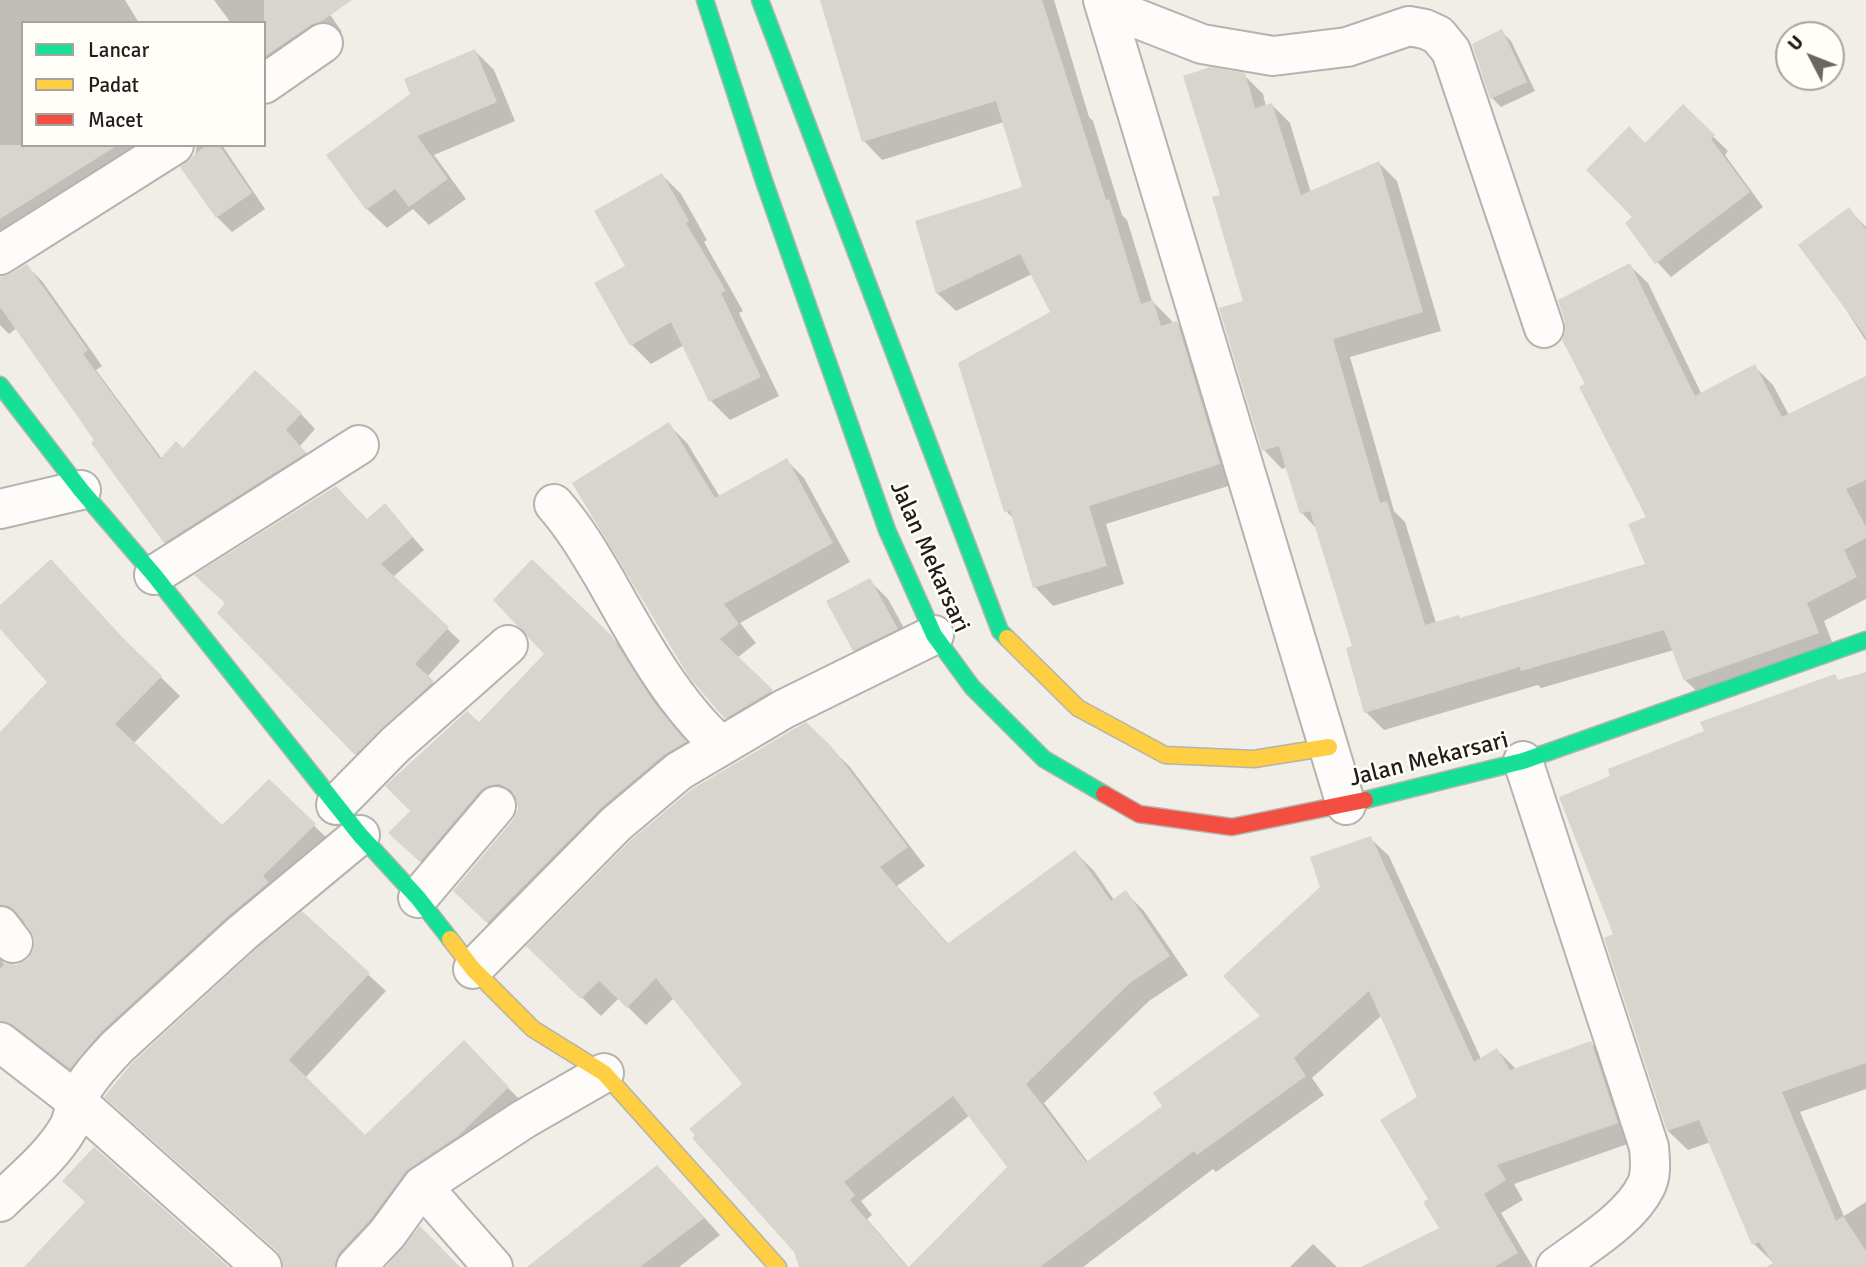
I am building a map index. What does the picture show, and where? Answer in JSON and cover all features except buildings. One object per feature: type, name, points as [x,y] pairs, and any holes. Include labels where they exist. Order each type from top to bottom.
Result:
[{"type":"street","name":"Jalan Mekarsari","points":[[705,0],[764,181],[887,530],[934,635],[972,687],[1044,759],[1139,814],[1232,827],[1346,805],[1523,761],[1866,640]]},
{"type":"street","points":[[760,0],[1000,631],[1078,708],[1165,755],[1254,759],[1329,747]]},
{"type":"street","points":[[1104,3],[1346,805]]},
{"type":"street","points":[[1104,3],[1202,44],[1273,56],[1347,47],[1407,13],[1425,29],[1438,35],[1451,51],[1544,328]]},
{"type":"street","points":[[266,83],[323,43]]},
{"type":"street","points":[[0,255],[171,147]]},
{"type":"street","points":[[0,385],[80,490],[155,575],[360,835],[418,898],[473,970],[533,1029],[604,1073],[778,1267]]},
{"type":"street","points":[[155,575],[359,445]]},
{"type":"street","points":[[0,509],[80,490]]},
{"type":"street","points":[[555,505],[586,545],[675,694],[720,745]]},
{"type":"street","points":[[473,970],[616,824],[679,771],[784,709],[934,635]]},
{"type":"street","points":[[336,805],[396,744],[508,645]]},
{"type":"street","points":[[1523,761],[1649,1147],[1651,1166],[1647,1184],[1626,1213],[1556,1267]]},
{"type":"street","points":[[418,898],[496,806]]},
{"type":"street","points":[[0,1202],[68,1129],[76,1111],[76,1101],[101,1063],[117,1046],[242,933],[360,835]]},
{"type":"street","points":[[0,1042],[76,1101],[262,1267]]},
{"type":"street","points":[[356,1267],[387,1234],[422,1186],[524,1119],[604,1073]]},
{"type":"street","points":[[422,1186],[493,1267]]},
{"type":"traffic: fast","points":[[705,0],[764,181],[887,530],[934,635],[972,687],[1044,759],[1104,794]]},
{"type":"traffic: fast","points":[[760,0],[1000,631],[1007,638]]},
{"type":"traffic: fast","points":[[0,385],[81,490],[154,575],[360,835],[418,898],[450,939]]},
{"type":"traffic: fast","points":[[1365,800],[1523,761],[1866,640]]},
{"type":"traffic: slow","points":[[1007,638],[1078,708],[1165,755],[1254,759],[1329,747]]},
{"type":"traffic: slow","points":[[450,939],[473,969],[533,1029],[604,1073],[778,1267]]},
{"type":"traffic: jam","points":[[1104,794],[1139,814],[1232,827],[1365,800]]}]
